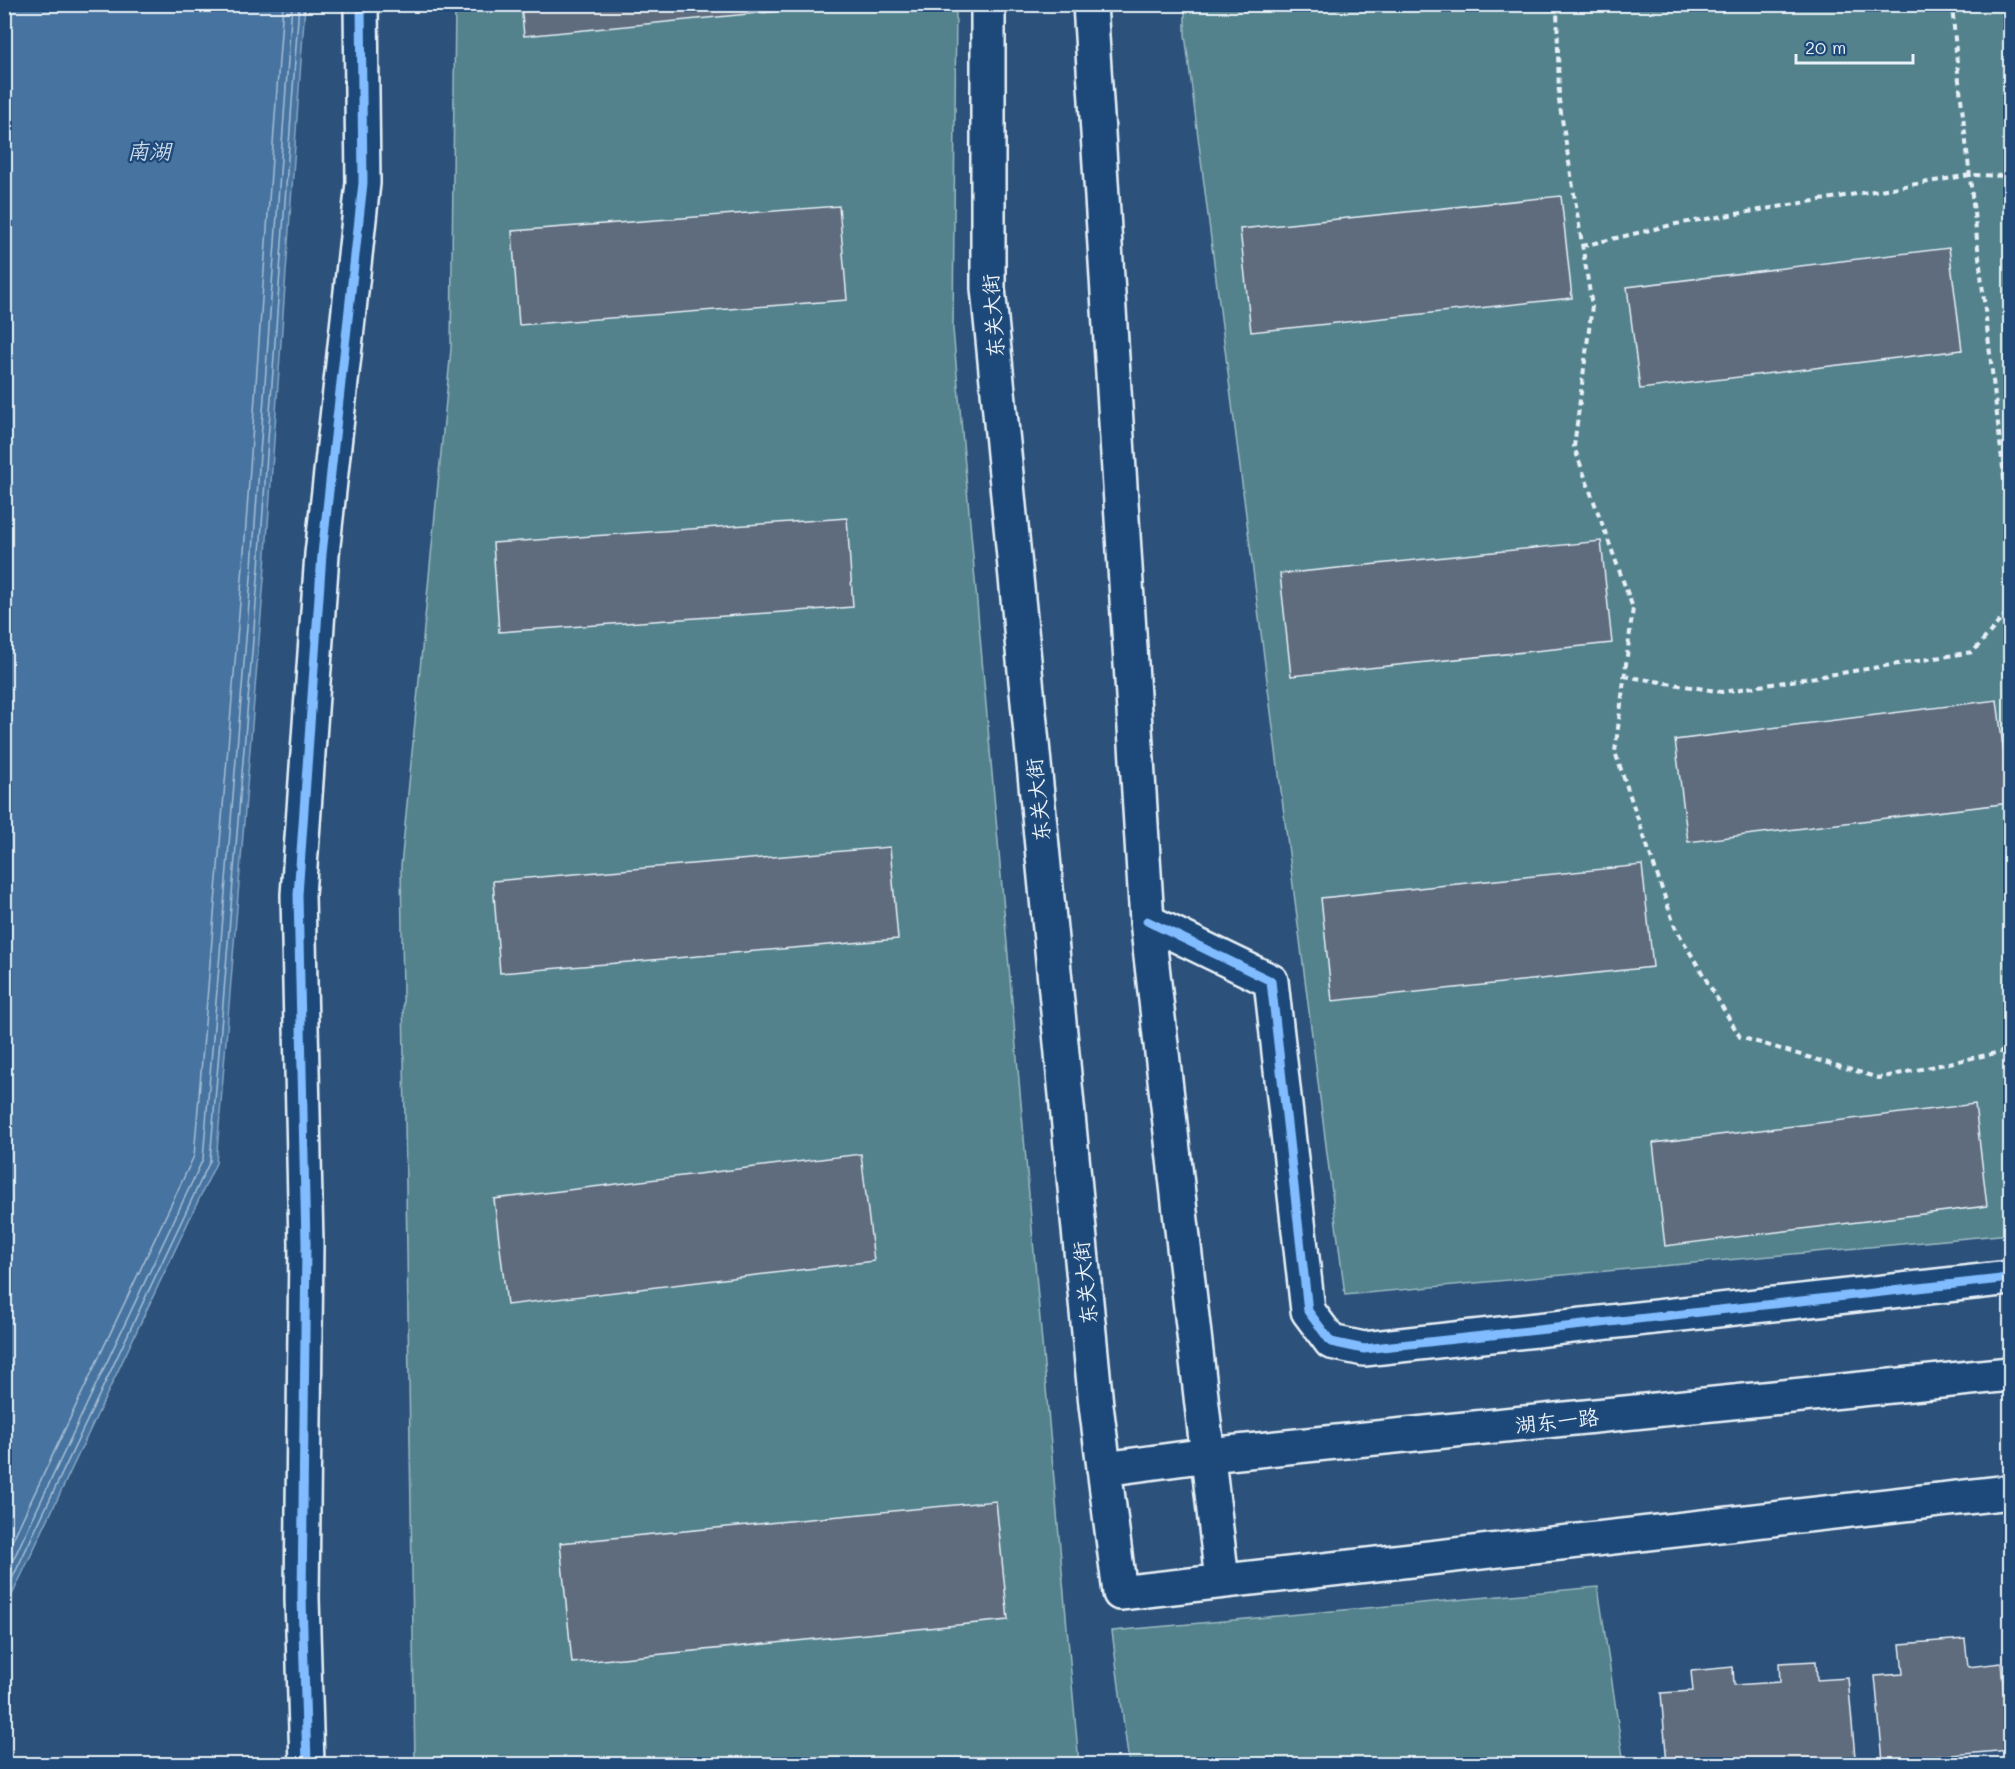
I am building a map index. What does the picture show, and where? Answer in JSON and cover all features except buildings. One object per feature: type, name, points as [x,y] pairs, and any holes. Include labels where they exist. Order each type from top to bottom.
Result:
[{"type":"main road","points":[[307,1764],[302,1598],[306,1244],[298,896],[322,554],[363,183],[361,4]]},
{"type":"main road","name":"东关大街","points":[[988,4],[988,288],[1095,1393],[1120,1593],[1221,1581]]},
{"type":"main road","points":[[1090,4],[1147,921],[1221,1581],[2010,1492]]},
{"type":"main road","points":[[1147,921],[1270,981],[1308,1311],[1331,1342],[1364,1349],[2010,1278]]},
{"type":"main road","name":"湖东一路","points":[[1104,1469],[1208,1455],[2010,1374]]},
{"type":"path","points":[[1557,4],[1559,100],[1592,306],[1574,447],[1633,608],[1615,752],[1675,927],[1740,1037],[1879,1078],[2010,1050]]},
{"type":"path","points":[[1952,4],[2010,530]]},
{"type":"path","points":[[1582,246],[1676,224],[1970,175],[2010,176]]},
{"type":"path","points":[[1624,676],[1722,692],[1973,652],[2010,609]]},
{"type":"green space","points":[[455,5],[956,5],[953,329],[1079,1764],[415,1764],[401,866],[451,349]]},
{"type":"green space","points":[[1185,5],[2010,5],[2010,1234],[1345,1295],[1185,34]]},
{"type":"green space","points":[[1598,1587],[1624,1764],[1129,1764],[1112,1631]]},
{"type":"water","name":"南湖","points":[[5,4],[305,5],[265,567],[216,1163],[5,1610]]},
{"type":"cycle path","points":[[307,1764],[302,1598],[306,1244],[298,895],[322,554],[363,183],[361,4]]},
{"type":"cycle path","points":[[1147,921],[1271,981],[1308,1311],[1331,1342],[1364,1349],[2010,1278]]}]
